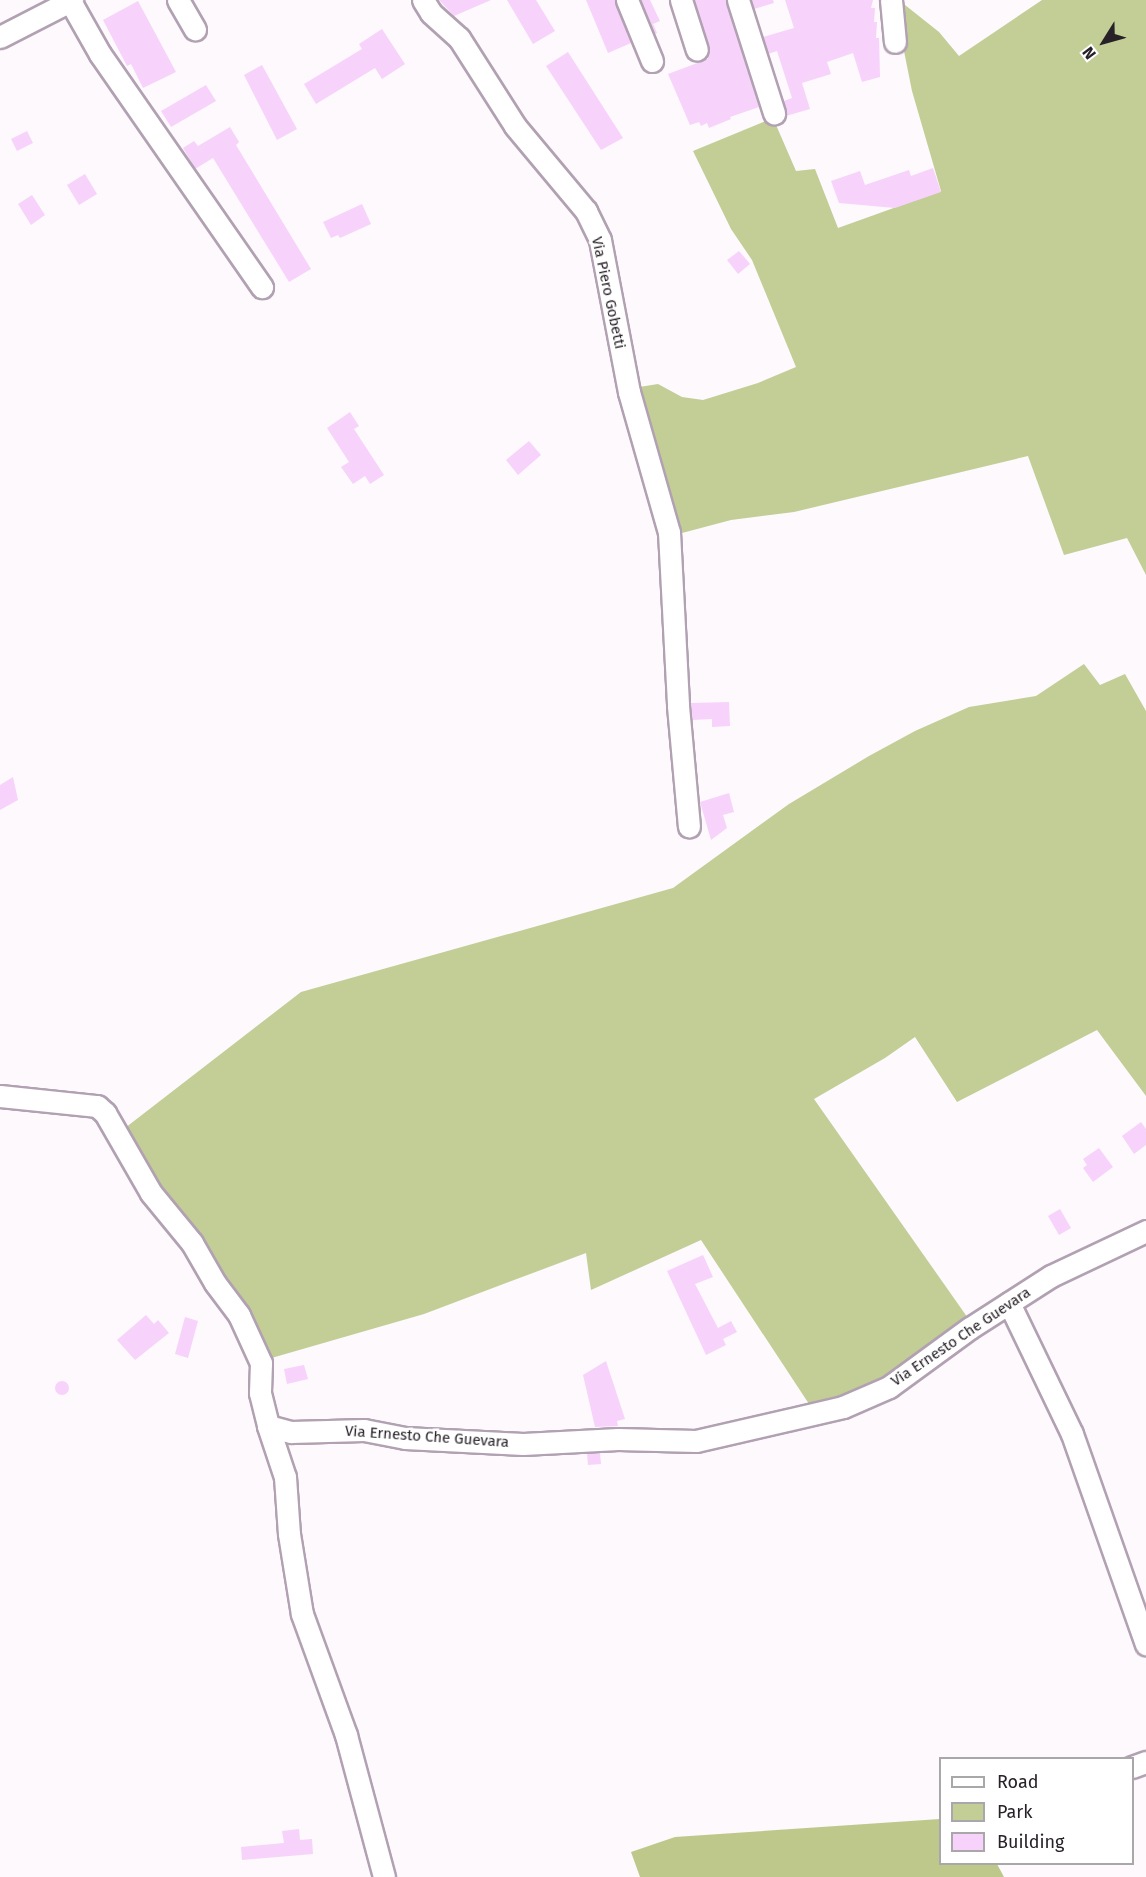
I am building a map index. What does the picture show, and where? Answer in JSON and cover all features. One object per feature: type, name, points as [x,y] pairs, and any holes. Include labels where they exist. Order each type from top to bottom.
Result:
[{"type":"street","points":[[178,0],[195,30]]},
{"type":"street","name":"Via Piero Gobetti","points":[[423,0],[431,13],[459,38],[515,126],[586,211],[600,240],[629,392],[669,532],[678,706],[689,826]]},
{"type":"street","points":[[627,0],[652,61]]},
{"type":"street","points":[[681,0],[697,50]]},
{"type":"street","points":[[738,0],[774,113]]},
{"type":"street","points":[[891,0],[895,42]]},
{"type":"street","points":[[0,37],[71,1],[100,54],[262,287]]},
{"type":"street","points":[[0,1096],[97,1106],[105,1113],[151,1193],[192,1243],[215,1282],[239,1315],[261,1363],[261,1393],[268,1426],[285,1477],[289,1534],[302,1614],[346,1735],[384,1877]]},
{"type":"street","name":"Via Ernesto Che Guevara","points":[[268,1426],[291,1432],[364,1430],[405,1438],[523,1444],[618,1439],[696,1441],[843,1407],[889,1387],[970,1328],[1051,1276],[1146,1231]]},
{"type":"street","points":[[1009,1303],[1072,1434],[1146,1644]]},
{"type":"green space","points":[[1042,0],[1146,0],[1146,575],[1127,538],[1064,555],[1028,456],[794,512],[731,520],[682,533],[674,532],[633,388],[658,384],[682,397],[703,400],[758,383],[796,367],[752,260],[731,229],[693,151],[773,118],[796,171],[815,169],[838,228],[941,191],[912,91],[904,51],[900,1],[939,32],[959,56]]},
{"type":"green space","points":[[1084,664],[1100,685],[1125,674],[1146,711],[1146,1096],[1097,1030],[957,1102],[915,1037],[885,1058],[814,1099],[970,1321],[885,1382],[811,1407],[701,1240],[591,1290],[586,1253],[424,1314],[268,1359],[155,1186],[125,1128],[301,992],[673,888],[789,804],[869,756],[915,731],[969,707],[1036,696]]},
{"type":"green space","points":[[939,1819],[939,1865],[998,1865],[1004,1877],[640,1877],[631,1852],[675,1837]]},
{"type":"building","points":[[439,0],[491,0],[454,16]]},
{"type":"building","points":[[507,0],[536,0],[555,31],[533,44]]},
{"type":"building","points":[[586,0],[615,0],[631,43],[608,53]]},
{"type":"building","points":[[641,0],[650,0],[660,21],[653,24],[657,33],[655,34]]},
{"type":"building","points":[[694,0],[726,0],[759,107],[730,117],[731,119],[709,128],[707,123],[701,126],[699,122],[690,125],[668,74],[708,59],[709,46]]},
{"type":"building","points":[[751,0],[773,0],[774,3],[754,9]]},
{"type":"building","points":[[785,0],[873,0],[871,8],[875,8],[874,22],[877,22],[876,38],[879,38],[880,77],[862,82],[853,53],[827,62],[831,74],[802,83],[810,109],[786,116],[784,101],[792,98],[777,51],[768,54],[763,37],[794,28]]},
{"type":"building","points":[[138,1],[176,72],[143,88],[131,64],[127,66],[103,20]]},
{"type":"building","points":[[382,29],[405,64],[382,79],[375,68],[316,104],[304,84],[362,49],[359,44]]},
{"type":"building","points":[[568,52],[623,138],[601,150],[546,66]]},
{"type":"building","points":[[262,65],[297,129],[277,140],[244,75]]},
{"type":"building","points":[[206,85],[216,101],[171,127],[161,111]]},
{"type":"building","points":[[230,127],[239,142],[236,145],[311,269],[289,282],[213,158],[195,169],[183,148],[194,141],[198,146]]},
{"type":"building","points":[[27,131],[33,143],[17,151],[11,139]]},
{"type":"building","points":[[933,168],[941,192],[895,208],[839,203],[831,181],[860,171],[865,185],[909,170],[911,176]]},
{"type":"building","points":[[85,174],[97,194],[79,205],[67,185]]},
{"type":"building","points":[[32,195],[45,215],[31,225],[18,204]]},
{"type":"building","points":[[362,204],[371,224],[340,238],[338,235],[331,238],[323,222]]},
{"type":"building","points":[[739,251],[750,264],[738,274],[727,260]]},
{"type":"building","points":[[350,412],[359,426],[354,429],[384,475],[370,484],[365,476],[353,484],[341,467],[349,462],[327,428]]},
{"type":"building","points":[[529,441],[541,455],[518,475],[506,460]]},
{"type":"building","points":[[729,702],[730,726],[712,727],[712,719],[692,720],[691,703]]},
{"type":"building","points":[[13,777],[18,800],[0,810],[0,785]]},
{"type":"building","points":[[729,793],[734,812],[723,815],[727,828],[711,840],[700,802]]},
{"type":"building","points":[[1141,1122],[1146,1129],[1146,1145],[1134,1154],[1122,1136]]},
{"type":"building","points":[[1099,1148],[1113,1167],[1093,1182],[1083,1168],[1087,1165],[1083,1159]]},
{"type":"building","points":[[1060,1209],[1071,1228],[1059,1235],[1048,1216]]},
{"type":"building","points":[[703,1255],[713,1277],[695,1284],[718,1328],[731,1321],[737,1332],[723,1339],[726,1345],[706,1355],[667,1271]]},
{"type":"building","points":[[146,1315],[154,1324],[158,1320],[169,1333],[135,1360],[117,1340]]},
{"type":"building","points":[[185,1317],[198,1321],[188,1358],[175,1354]]},
{"type":"building","points":[[606,1361],[625,1419],[617,1421],[618,1426],[595,1427],[583,1375]]},
{"type":"building","points":[[304,1365],[308,1379],[287,1384],[284,1369]]},
{"type":"building","points":[[62,1381],[67,1383],[69,1388],[67,1393],[62,1395],[57,1393],[55,1388],[57,1383]]},
{"type":"building","points":[[587,1453],[600,1453],[601,1464],[588,1465]]},
{"type":"building","points":[[299,1829],[300,1840],[312,1839],[313,1854],[242,1860],[241,1847],[284,1843],[282,1831]]}]
